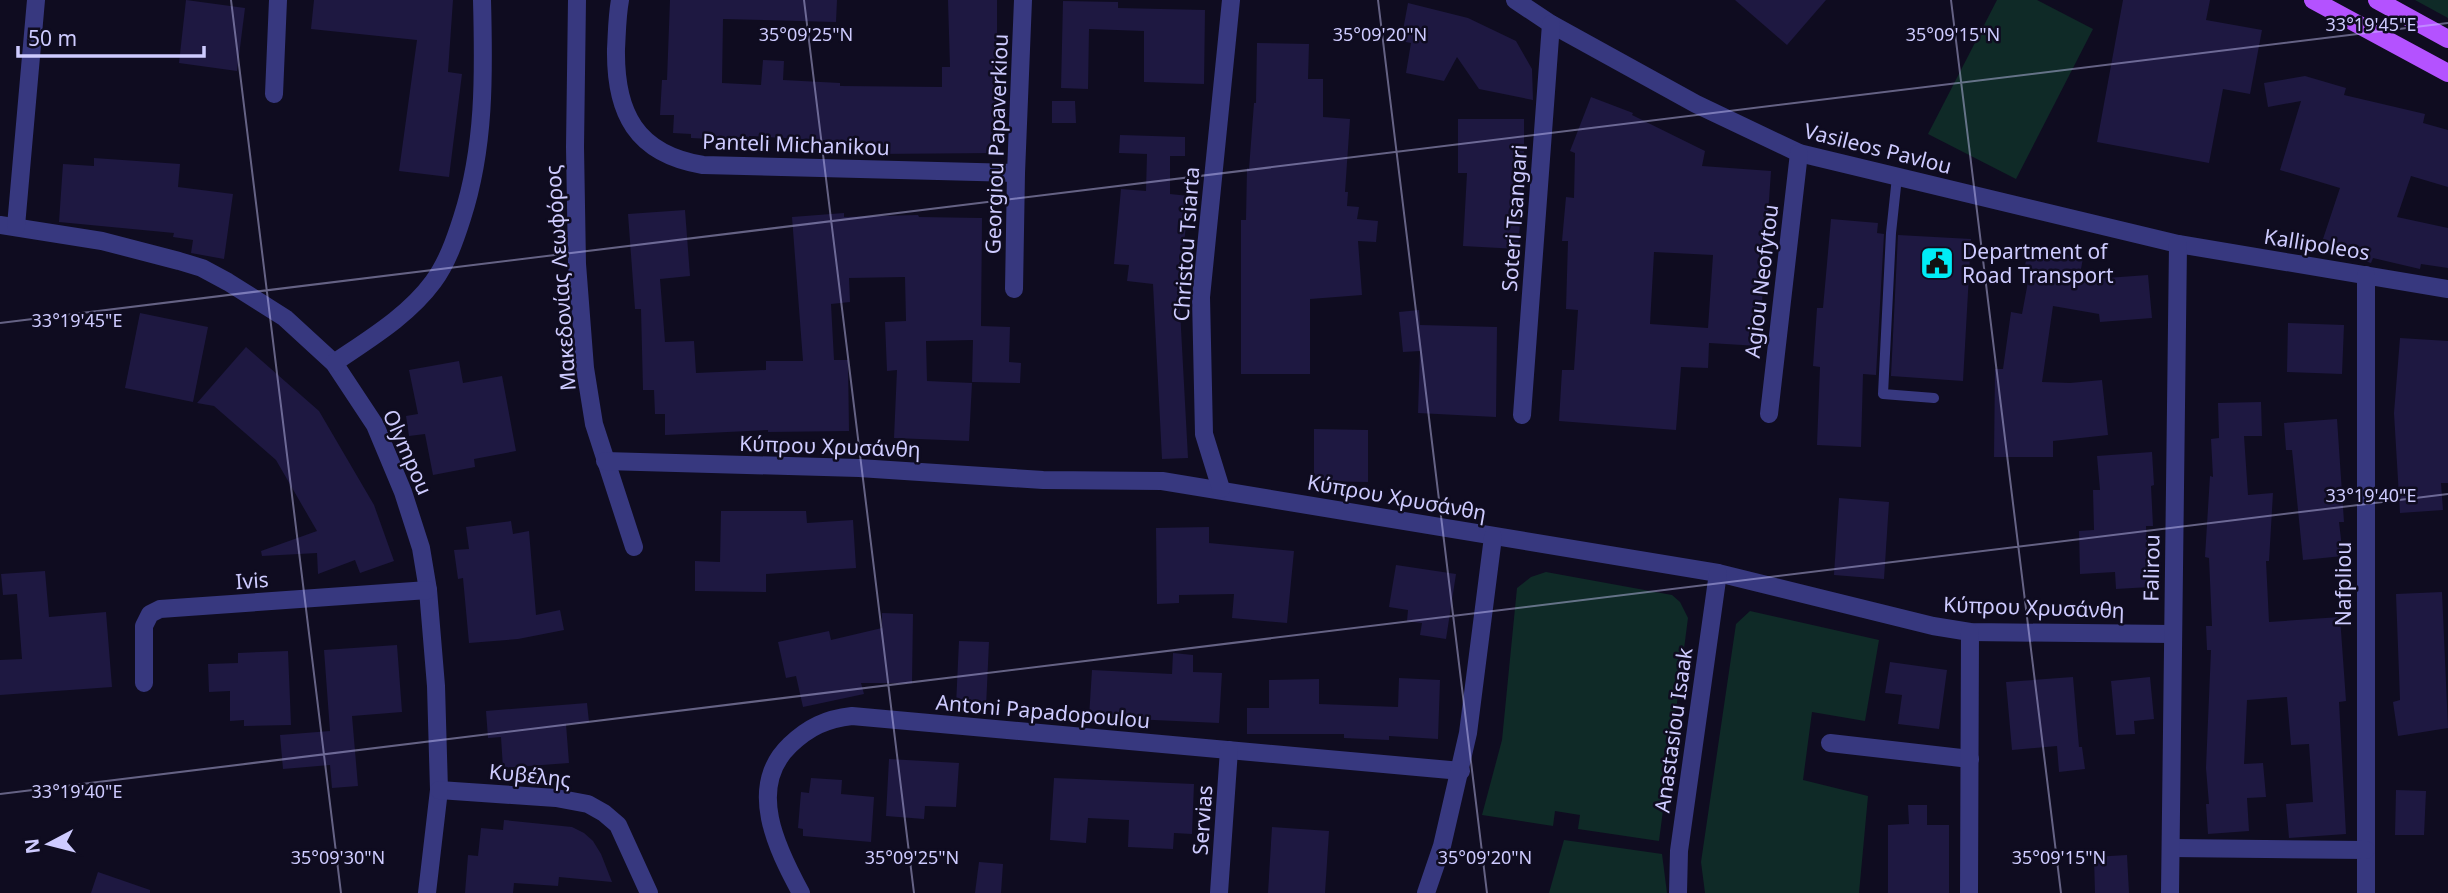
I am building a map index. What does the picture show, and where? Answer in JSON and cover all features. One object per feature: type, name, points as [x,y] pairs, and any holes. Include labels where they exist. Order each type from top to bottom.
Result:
[{"type":"main road","points":[[2313,0],[2448,74]]},
{"type":"main road","points":[[2377,0],[2448,39]]},
{"type":"street","points":[[8,226],[36,0]]},
{"type":"street","points":[[274,94],[278,0]]},
{"type":"street","points":[[334,363],[400,317],[433,282],[453,246],[470,192],[478,148],[482,107],[482,0]]},
{"type":"street","name":"Μακεδονίας Λεωφόρος","points":[[578,0],[575,147],[577,264],[585,368],[594,424],[634,547]]},
{"type":"street","name":"Panteli Michanikou","points":[[620,0],[616,57],[620,98],[626,117],[647,143],[663,154],[683,162],[703,165],[1016,173]]},
{"type":"street","name":"Georgiou Papaverkiou","points":[[1014,289],[1024,0]]},
{"type":"street","name":"Christou Tsiarta","points":[[1221,489],[1204,433],[1201,297],[1231,0]]},
{"type":"street","name":"Vasileos Pavlou","points":[[1515,0],[1551,24],[1696,104],[1799,153],[2178,244]]},
{"type":"street","name":"Soteri Tsangari","points":[[1522,415],[1551,24]]},
{"type":"street","name":"Agiou Neofytou","points":[[1769,414],[1799,153]]},
{"type":"street","name":"Olympou","points":[[8,226],[102,240],[202,268],[285,318],[334,363],[375,425],[403,492],[421,548],[428,590],[436,686],[439,790],[427,893]]},
{"type":"street","name":"Kallipoleos","points":[[2178,244],[2448,289]]},
{"type":"street","name":"Falirou","points":[[2170,893],[2178,244]]},
{"type":"street","name":"Nafpliou","points":[[2366,275],[2366,893]]},
{"type":"street","name":"Κύπρου Χρυσάνθη","points":[[605,461],[859,468],[1043,480],[1162,481],[1718,573],[1933,626],[1970,632],[2173,634]]},
{"type":"street","points":[[1426,893],[1442,846],[1461,771],[1493,537]]},
{"type":"street","name":"Anastasiou Isaak","points":[[1678,893],[1679,851],[1718,573]]},
{"type":"street","name":"Ivis","points":[[144,683],[144,626],[150,614],[160,609],[428,590]]},
{"type":"street","points":[[1969,893],[1970,632]]},
{"type":"street","name":"Antoni Papadopoulou","points":[[801,893],[773,835],[767,788],[782,753],[799,737],[824,721],[852,716],[1461,771]]},
{"type":"street","points":[[1830,743],[1970,759]]},
{"type":"street","name":"Servias","points":[[1219,893],[1229,750]]},
{"type":"street","name":"Κυβέλης","points":[[439,790],[556,798],[588,804],[618,825],[649,893]]},
{"type":"street","points":[[2171,848],[2366,850]]},
{"type":"lane","points":[[1897,177],[1891,233],[1883,394],[1934,398]]},
{"type":"green space","points":[[1997,0],[2037,0],[2093,29],[2016,179],[1928,134]]},
{"type":"green space","points":[[2415,0],[2448,0],[2448,18]]},
{"type":"green space","points":[[1546,572],[1672,595],[1680,602],[1688,618],[1659,841],[1578,829],[1580,815],[1555,811],[1553,826],[1482,815],[1502,740],[1517,588],[1531,577]]},
{"type":"green space","points":[[1750,611],[1879,640],[1865,721],[1812,712],[1803,780],[1868,796],[1859,893],[1705,893],[1701,862],[1736,624]]},
{"type":"green space","points":[[1564,840],[1662,854],[1667,893],[1549,893]]},
{"type":"building","points":[[186,0],[245,8],[237,71],[179,63]]},
{"type":"building","points":[[314,0],[453,0],[448,72],[462,74],[449,177],[399,171],[417,40],[311,29]]},
{"type":"building","points":[[670,0],[837,0],[836,22],[723,19],[722,83],[761,85],[763,60],[784,61],[783,80],[840,83],[840,86],[942,87],[942,67],[950,67],[948,0],[997,0],[997,153],[873,154],[874,143],[749,136],[748,141],[691,138],[691,134],[673,133],[674,115],[660,115],[662,80],[667,80]]},
{"type":"building","points":[[1735,0],[1826,0],[1787,45]]},
{"type":"building","points":[[2123,0],[2210,0],[2206,20],[2262,30],[2250,94],[2223,89],[2209,163],[2097,142]]},
{"type":"building","points":[[1063,1],[1118,2],[1118,8],[1205,10],[1204,84],[1144,82],[1144,31],[1089,29],[1088,89],[1061,88]]},
{"type":"building","points":[[1408,3],[1468,18],[1516,41],[1532,69],[1533,100],[1479,89],[1457,57],[1444,81],[1406,73],[1411,43],[1401,41]]},
{"type":"building","points":[[1257,43],[1309,44],[1308,79],[1323,79],[1323,117],[1350,119],[1345,192],[1348,192],[1347,206],[1359,207],[1357,219],[1378,221],[1376,242],[1358,241],[1362,295],[1310,299],[1310,374],[1241,374],[1241,220],[1246,220],[1247,168],[1249,169],[1256,103]]},
{"type":"building","points":[[2305,76],[2346,88],[2344,95],[2425,114],[2423,123],[2448,130],[2448,187],[2411,176],[2397,217],[2448,228],[2448,268],[2421,264],[2420,269],[2373,258],[2371,263],[2347,255],[2349,248],[2323,239],[2340,188],[2280,170],[2301,101],[2268,107],[2264,83]]},
{"type":"building","points":[[1591,97],[1633,113],[1632,115],[1705,151],[1702,166],[1771,171],[1759,346],[1709,343],[1708,368],[1681,367],[1676,430],[1559,421],[1562,370],[1574,370],[1578,310],[1566,309],[1568,241],[1562,241],[1566,197],[1574,198],[1575,153],[1570,151]],"holes":[[[1654,252],[1713,255],[1708,328],[1650,324]]]},
{"type":"building","points":[[1052,101],[1075,101],[1076,123],[1052,123]]},
{"type":"building","points":[[1458,119],[1524,119],[1524,172],[1518,249],[1463,246],[1467,173],[1458,173]]},
{"type":"building","points":[[1120,135],[1185,137],[1185,156],[1170,156],[1170,194],[1189,196],[1179,292],[1188,458],[1162,459],[1153,284],[1127,281],[1129,265],[1114,264],[1121,189],[1146,191],[1147,154],[1119,153]]},
{"type":"building","points":[[94,158],[180,164],[178,187],[233,194],[224,259],[191,253],[193,240],[173,237],[174,233],[59,222],[63,164],[94,166]]},
{"type":"building","points":[[685,210],[690,276],[660,279],[665,342],[694,341],[696,373],[766,370],[766,361],[803,361],[792,217],[844,213],[844,217],[918,215],[982,218],[981,326],[1010,327],[1009,362],[1021,363],[1020,383],[972,382],[973,340],[926,341],[927,381],[972,383],[969,441],[894,438],[897,370],[887,371],[885,322],[906,321],[905,277],[849,278],[850,302],[831,304],[834,360],[848,360],[849,431],[768,430],[665,435],[665,414],[655,414],[654,390],[643,390],[641,309],[635,309],[628,214]]},
{"type":"building","points":[[1831,219],[1878,223],[1877,233],[1884,234],[1876,375],[1863,374],[1861,447],[1817,445],[1820,367],[1813,366],[1817,308],[1823,308]]},
{"type":"building","points":[[1898,235],[1971,239],[1963,381],[1891,376]]},
{"type":"building","points":[[2029,247],[2083,258],[2079,280],[2148,275],[2152,318],[2100,322],[2099,314],[2053,306],[2042,382],[2102,380],[2108,435],[2053,441],[2053,457],[1994,457],[1995,369],[2003,369],[2011,312],[2022,314],[2030,271],[2024,270]]},
{"type":"building","points":[[1419,310],[1420,325],[1497,327],[1496,417],[1418,413],[1420,351],[1403,352],[1399,312]]},
{"type":"building","points":[[140,313],[208,327],[193,402],[125,388]]},
{"type":"building","points":[[2288,323],[2344,325],[2342,374],[2287,372]]},
{"type":"building","points":[[2400,338],[2448,341],[2448,483],[2441,483],[2443,510],[2400,513],[2394,413]]},
{"type":"building","points":[[246,347],[319,411],[374,505],[394,561],[360,573],[355,560],[318,574],[317,553],[262,556],[261,551],[317,531],[276,460],[214,406],[197,403]]},
{"type":"building","points":[[459,361],[463,383],[502,376],[516,451],[474,459],[475,467],[433,475],[425,434],[409,436],[406,416],[418,414],[409,370]]},
{"type":"building","points":[[2261,402],[2262,436],[2244,436],[2248,495],[2273,493],[2269,561],[2266,561],[2269,622],[2340,617],[2346,701],[2339,702],[2346,834],[2289,838],[2286,804],[2313,802],[2309,744],[2291,745],[2287,697],[2247,700],[2244,764],[2263,763],[2266,797],[2247,798],[2249,831],[2208,834],[2206,768],[2211,650],[2207,650],[2206,626],[2212,626],[2209,558],[2205,557],[2210,476],[2213,477],[2211,439],[2219,438],[2218,403]]},
{"type":"building","points":[[2337,419],[2344,522],[2339,522],[2343,556],[2303,560],[2292,450],[2286,450],[2284,423]]},
{"type":"building","points":[[1314,429],[1368,430],[1368,482],[1314,481]]},
{"type":"building","points":[[2152,452],[2153,526],[2146,526],[2150,587],[2116,589],[2115,572],[2080,574],[2079,531],[2094,530],[2093,490],[2100,490],[2097,456]]},
{"type":"building","points":[[1839,498],[1889,502],[1884,579],[1834,575]]},
{"type":"building","points":[[721,511],[806,511],[807,523],[853,520],[856,568],[766,574],[766,592],[695,591],[695,561],[720,562]]},
{"type":"building","points":[[511,521],[513,534],[529,531],[536,615],[560,610],[564,630],[518,639],[469,643],[463,578],[458,579],[454,550],[469,549],[466,527]]},
{"type":"building","points":[[1209,527],[1209,543],[1294,551],[1287,623],[1232,618],[1234,594],[1179,595],[1179,603],[1157,604],[1156,528]]},
{"type":"building","points":[[1396,565],[1456,574],[1446,639],[1420,635],[1422,623],[1407,621],[1408,610],[1389,607]]},
{"type":"building","points":[[45,571],[49,617],[106,612],[112,687],[0,695],[0,660],[22,659],[17,594],[3,595],[1,574]]},
{"type":"building","points":[[2442,592],[2448,728],[2398,736],[2393,702],[2400,700],[2396,594]]},
{"type":"building","points":[[882,613],[913,614],[912,683],[861,683],[864,694],[803,707],[796,676],[786,678],[778,642],[829,631],[831,640],[882,628]]},
{"type":"building","points":[[959,641],[989,642],[986,707],[956,706]]},
{"type":"building","points":[[397,645],[402,712],[352,716],[358,786],[332,788],[330,765],[283,769],[280,735],[330,731],[324,650]]},
{"type":"building","points":[[288,651],[291,725],[244,726],[244,720],[230,721],[230,691],[209,692],[208,664],[238,663],[238,653]]},
{"type":"building","points":[[1173,653],[1193,655],[1193,672],[1222,673],[1219,723],[1089,717],[1092,670],[1172,674]]},
{"type":"building","points":[[1890,662],[1947,670],[1939,729],[1898,724],[1902,695],[1885,693]]},
{"type":"building","points":[[2073,677],[2079,747],[2082,747],[2085,769],[2059,772],[2057,746],[2012,750],[2006,682]]},
{"type":"building","points":[[2150,677],[2154,719],[2134,721],[2135,734],[2116,735],[2111,681]]},
{"type":"building","points":[[1399,678],[1440,680],[1438,739],[1389,736],[1389,740],[1344,738],[1344,734],[1247,734],[1247,708],[1269,708],[1269,680],[1319,679],[1319,704],[1398,707]]},
{"type":"building","points":[[587,703],[589,722],[566,724],[569,763],[503,768],[501,737],[488,738],[486,711]]},
{"type":"building","points":[[889,759],[959,763],[956,807],[925,806],[924,819],[886,816]]},
{"type":"building","points":[[811,778],[842,780],[841,794],[874,797],[871,842],[803,836],[803,829],[798,828],[801,792],[809,793]]},
{"type":"building","points":[[1054,778],[1194,784],[1192,834],[1174,833],[1173,849],[1128,847],[1129,820],[1088,818],[1086,843],[1050,840]]},
{"type":"building","points":[[2396,790],[2426,791],[2424,835],[2395,835]]},
{"type":"building","points":[[1908,805],[1927,805],[1927,825],[1949,825],[1949,893],[1888,893],[1888,825],[1909,824]]},
{"type":"building","points":[[504,820],[572,827],[584,833],[601,854],[612,882],[559,877],[558,886],[514,883],[513,893],[465,893],[468,855],[478,856],[481,828],[503,830]]},
{"type":"building","points":[[1272,827],[1329,831],[1325,893],[1268,893]]},
{"type":"building","points":[[2127,855],[2129,893],[2095,893],[2094,857]]},
{"type":"building","points":[[979,862],[1003,864],[1001,893],[975,893]]},
{"type":"building","points":[[98,872],[150,890],[150,893],[91,893]]},
{"type":"place","name":"Department of Road Transport","points":[[1937,263]]}]
